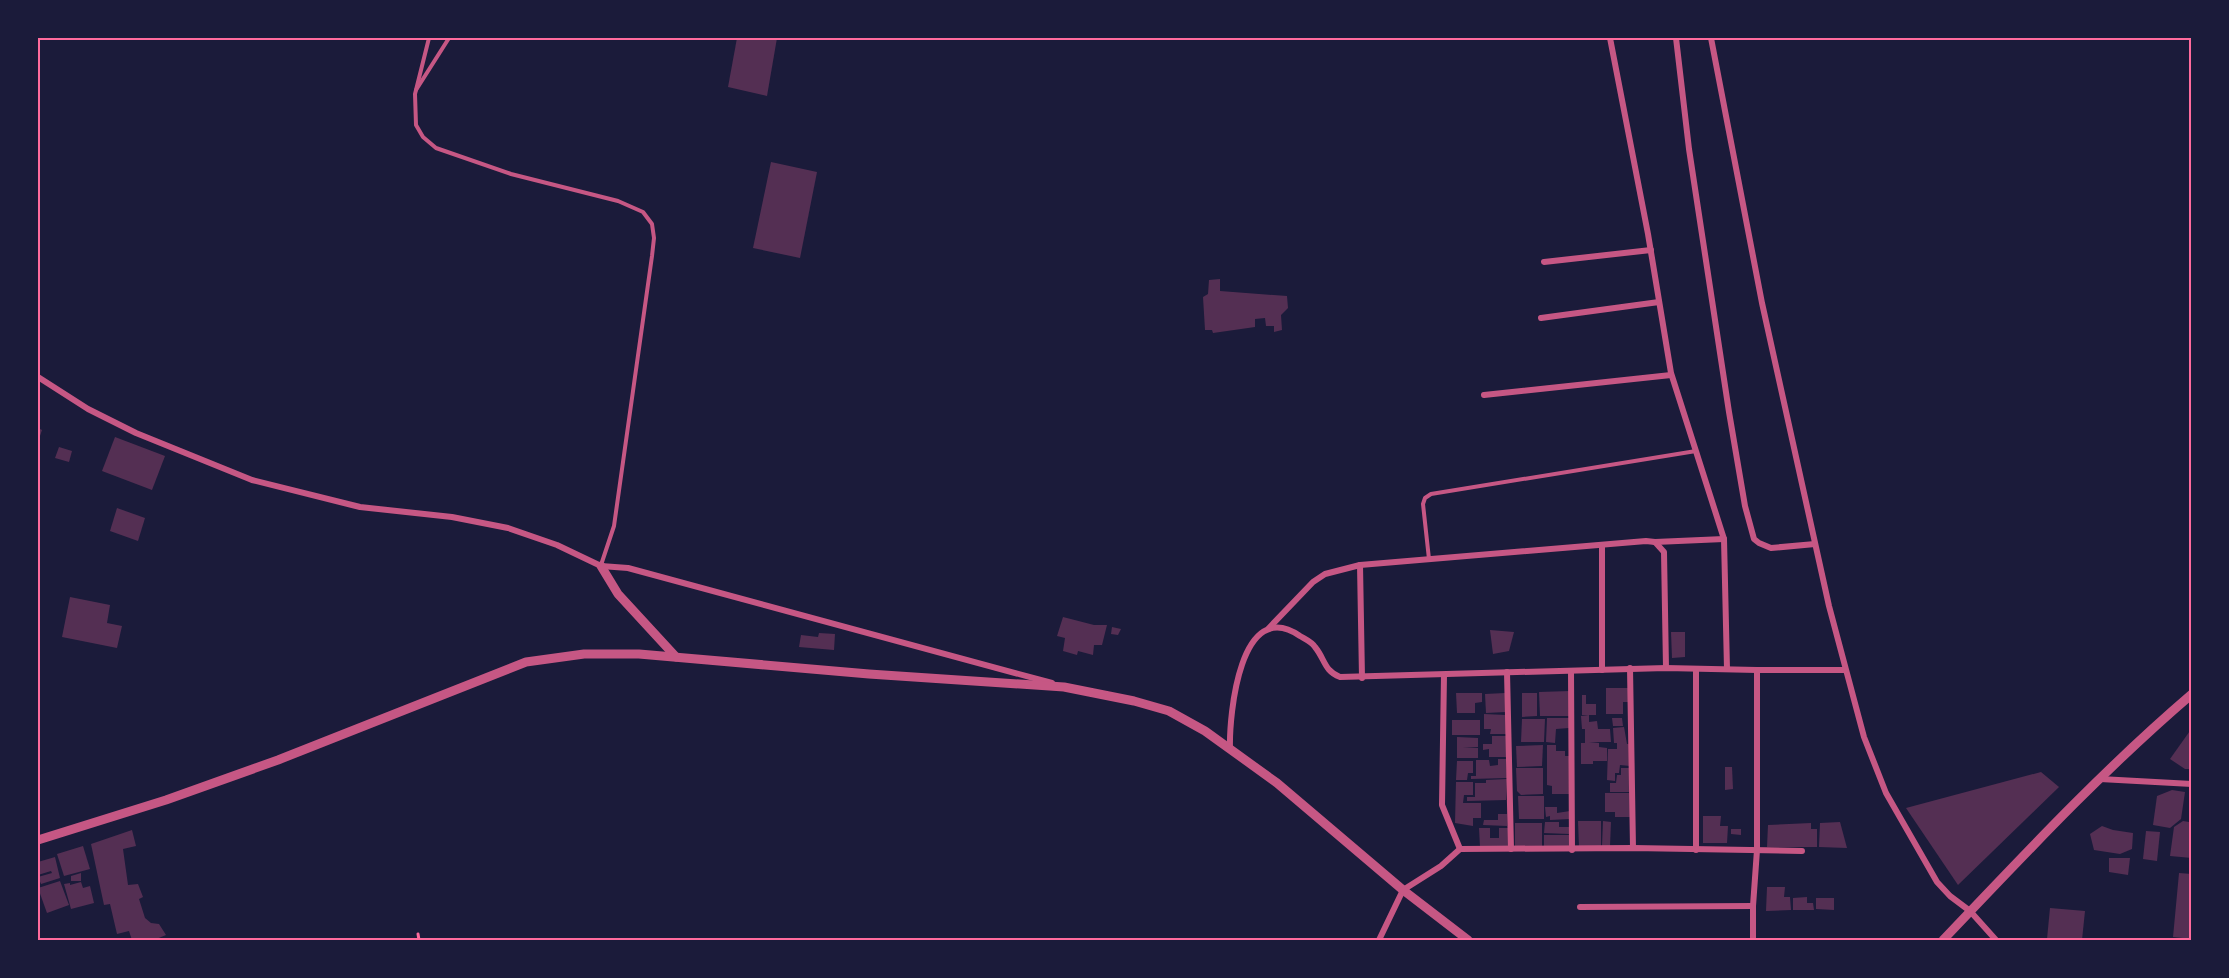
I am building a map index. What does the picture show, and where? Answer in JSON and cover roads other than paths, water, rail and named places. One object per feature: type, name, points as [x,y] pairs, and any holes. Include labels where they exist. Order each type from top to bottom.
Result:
[{"type":"street","points":[[1610,38],[1651,250],[1671,375],[1724,539],[1727,669]]},
{"type":"street","points":[[1676,38],[1689,149],[1729,412],[1745,506],[1754,539],[1771,548],[1815,544]]},
{"type":"street","points":[[1712,38],[1762,303],[1815,544],[1845,670],[1864,737],[1886,793],[1937,882],[1996,940]]},
{"type":"street","points":[[1544,262],[1651,250]]},
{"type":"street","points":[[1541,318],[1659,302]]},
{"type":"street","points":[[1484,395],[1671,375]]},
{"type":"street","points":[[38,377],[88,409],[136,433],[252,480],[360,507],[452,517],[508,528],[557,544],[601,566],[628,568],[1064,687],[1152,705],[1169,711],[1192,723],[1277,783],[1403,890],[1468,940]]},
{"type":"street","points":[[1230,749],[1229,729],[1237,679],[1248,649],[1313,582],[1325,574],[1360,565],[1646,541],[1724,539]]},
{"type":"street","points":[[1655,542],[1664,552],[1666,668]]},
{"type":"street","points":[[1602,545],[1602,670]]},
{"type":"street","points":[[1360,565],[1362,678]]},
{"type":"street","points":[[601,566],[618,594],[676,657]]},
{"type":"street","points":[[1268,628],[1274,626],[1298,634],[1314,645],[1331,674],[1341,677],[1630,668],[1845,670]]},
{"type":"street","points":[[38,840],[166,800],[278,760],[526,662],[584,654],[639,654],[869,674],[1064,687]]},
{"type":"street","points":[[1630,668],[1633,848]]},
{"type":"street","points":[[1696,669],[1696,850]]},
{"type":"street","points":[[1753,940],[1757,850],[1757,670]]},
{"type":"street","points":[[1571,671],[1572,850]]},
{"type":"street","points":[[1507,672],[1511,849]]},
{"type":"street","points":[[1444,675],[1442,805],[1460,849]]},
{"type":"street","points":[[1943,940],[2100,779],[2151,729],[2192,694]]},
{"type":"street","points":[[2100,779],[2192,784]]},
{"type":"street","points":[[1379,940],[1403,890],[1441,866],[1460,849],[1633,848],[1802,851]]},
{"type":"street","points":[[1580,906],[1753,906]]},
{"type":"lane","points":[[429,38],[414,94],[416,125],[423,137],[436,148],[511,174],[618,201],[643,212],[652,224],[654,238],[652,256],[614,526],[601,566]]},
{"type":"lane","points":[[414,94],[449,38]]},
{"type":"lane","points":[[1429,559],[1423,504],[1425,498],[1431,494],[1696,452]]}]
